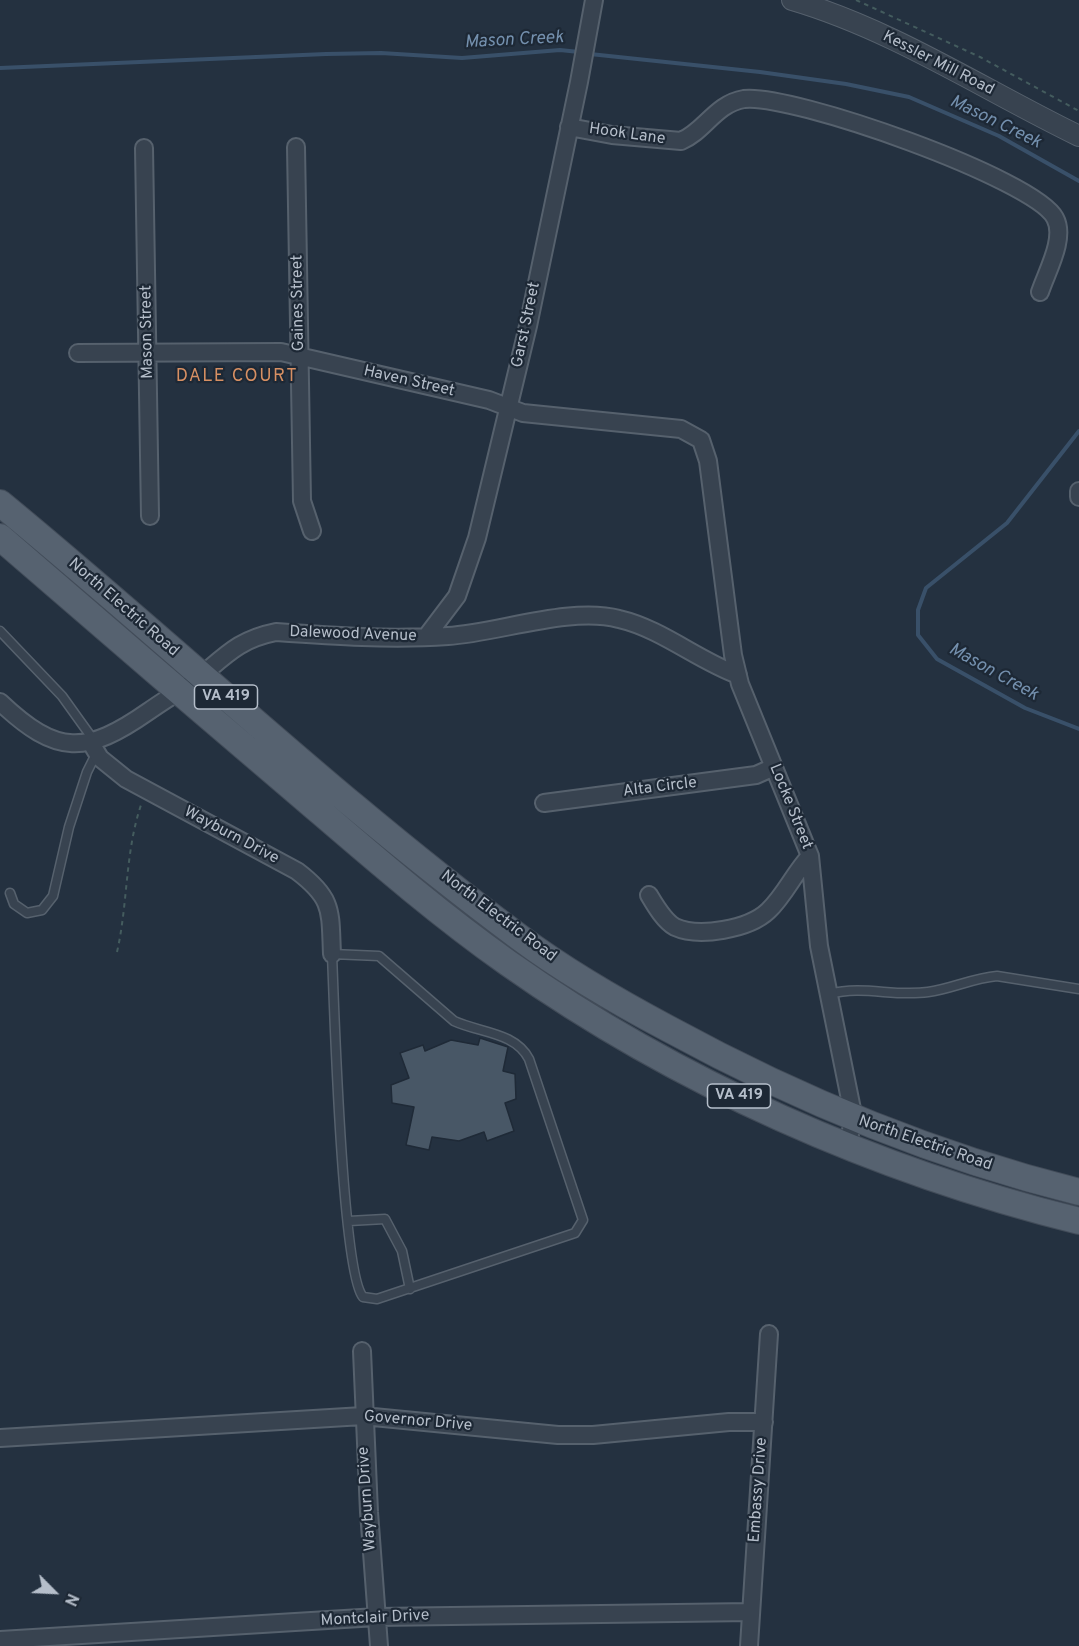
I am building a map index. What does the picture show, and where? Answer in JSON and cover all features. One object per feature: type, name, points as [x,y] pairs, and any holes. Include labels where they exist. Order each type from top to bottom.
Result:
[{"type":"main road","name":"North Electric Road","points":[[0,503],[319,776],[521,939],[587,982],[693,1043],[784,1088],[854,1119],[977,1163],[1079,1192]]},
{"type":"main road","name":"North Electric Road","points":[[0,537],[430,906],[511,965],[630,1039],[772,1113],[847,1145],[981,1194],[1079,1221]]},
{"type":"street","name":"Kessler Mill Road","points":[[792,0],[836,14],[890,38],[1079,136]]},
{"type":"street","name":"Garst Street","points":[[426,637],[446,613],[466,574],[508,408],[593,8]]},
{"type":"street","name":"Hook Lane","points":[[569,127],[675,142],[684,140],[728,104],[754,99],[783,102],[834,116],[926,149],[1008,184],[1048,208],[1060,228],[1059,239],[1040,292]]},
{"type":"street","name":"Gaines Street","points":[[296,147],[303,501],[312,531]]},
{"type":"street","name":"Mason Street","points":[[144,148],[150,516]]},
{"type":"street","name":"Haven Street","points":[[78,353],[281,352],[489,400],[524,412],[681,429],[701,440],[710,472]]},
{"type":"street","name":"Locke Street","points":[[710,472],[738,675],[810,856],[819,946],[854,1119],[847,1145]]},
{"type":"street","points":[[1079,491],[1079,497]]},
{"type":"street","name":"Dalewood Avenue","points":[[0,702],[25,724],[47,737],[94,746],[179,692],[243,641],[276,632],[372,638],[451,636],[545,621],[606,616],[643,627],[718,668],[738,675]]},
{"type":"street","name":"Wayburn Drive","points":[[94,746],[114,771],[146,791],[297,871],[311,882],[325,897],[330,920],[332,954]]},
{"type":"street","name":"Alta Circle","points":[[544,802],[756,775],[774,767]]},
{"type":"street","points":[[649,895],[669,923],[676,927],[709,930],[733,928],[745,925],[768,912],[810,856]]},
{"type":"street","name":"Embassy Drive","points":[[749,1646],[769,1334]]},
{"type":"street","name":"Wayburn Drive","points":[[362,1351],[363,1416],[379,1646]]},
{"type":"street","name":"Governor Drive","points":[[0,1438],[363,1416],[558,1435],[593,1435],[729,1422],[764,1422]]},
{"type":"street","name":"Montclair Drive","points":[[0,1640],[377,1617],[751,1612]]},
{"type":"lane","points":[[0,631],[62,696],[94,746],[69,826],[53,896],[42,910],[27,913],[14,904],[10,893]]},
{"type":"lane","points":[[332,954],[379,956],[454,1021],[468,1028],[509,1039],[523,1047],[583,1220],[571,1234],[377,1299],[363,1297],[356,1285],[349,1221],[341,1137],[332,954]]},
{"type":"lane","points":[[829,994],[860,988],[928,992],[997,976],[1079,989]]},
{"type":"lane","points":[[349,1221],[385,1219],[402,1251],[410,1288]]},
{"type":"path","points":[[856,0],[980,57],[1079,111]]},
{"type":"path","points":[[117,952],[125,911],[134,836],[146,791]]},
{"type":"building","points":[[480,1038],[508,1047],[503,1071],[515,1074],[516,1099],[505,1103],[514,1131],[487,1141],[484,1132],[459,1141],[432,1137],[429,1150],[406,1145],[414,1107],[392,1103],[391,1085],[409,1078],[400,1053],[423,1045],[425,1051],[451,1040],[478,1045]]},
{"type":"waterway","name":"Mason Creek","points":[[0,68],[326,54],[381,53],[462,58],[560,50],[579,52]]},
{"type":"waterway","name":"Mason Creek","points":[[590,54],[760,72],[846,84],[909,97],[999,136],[1079,181]]},
{"type":"waterway","name":"Mason Creek","points":[[1079,431],[1007,523],[926,588],[918,610],[918,635],[937,659],[1025,708],[1079,729]]},
{"type":"district","name":"DALE COURT","points":[[237,377]]}]
